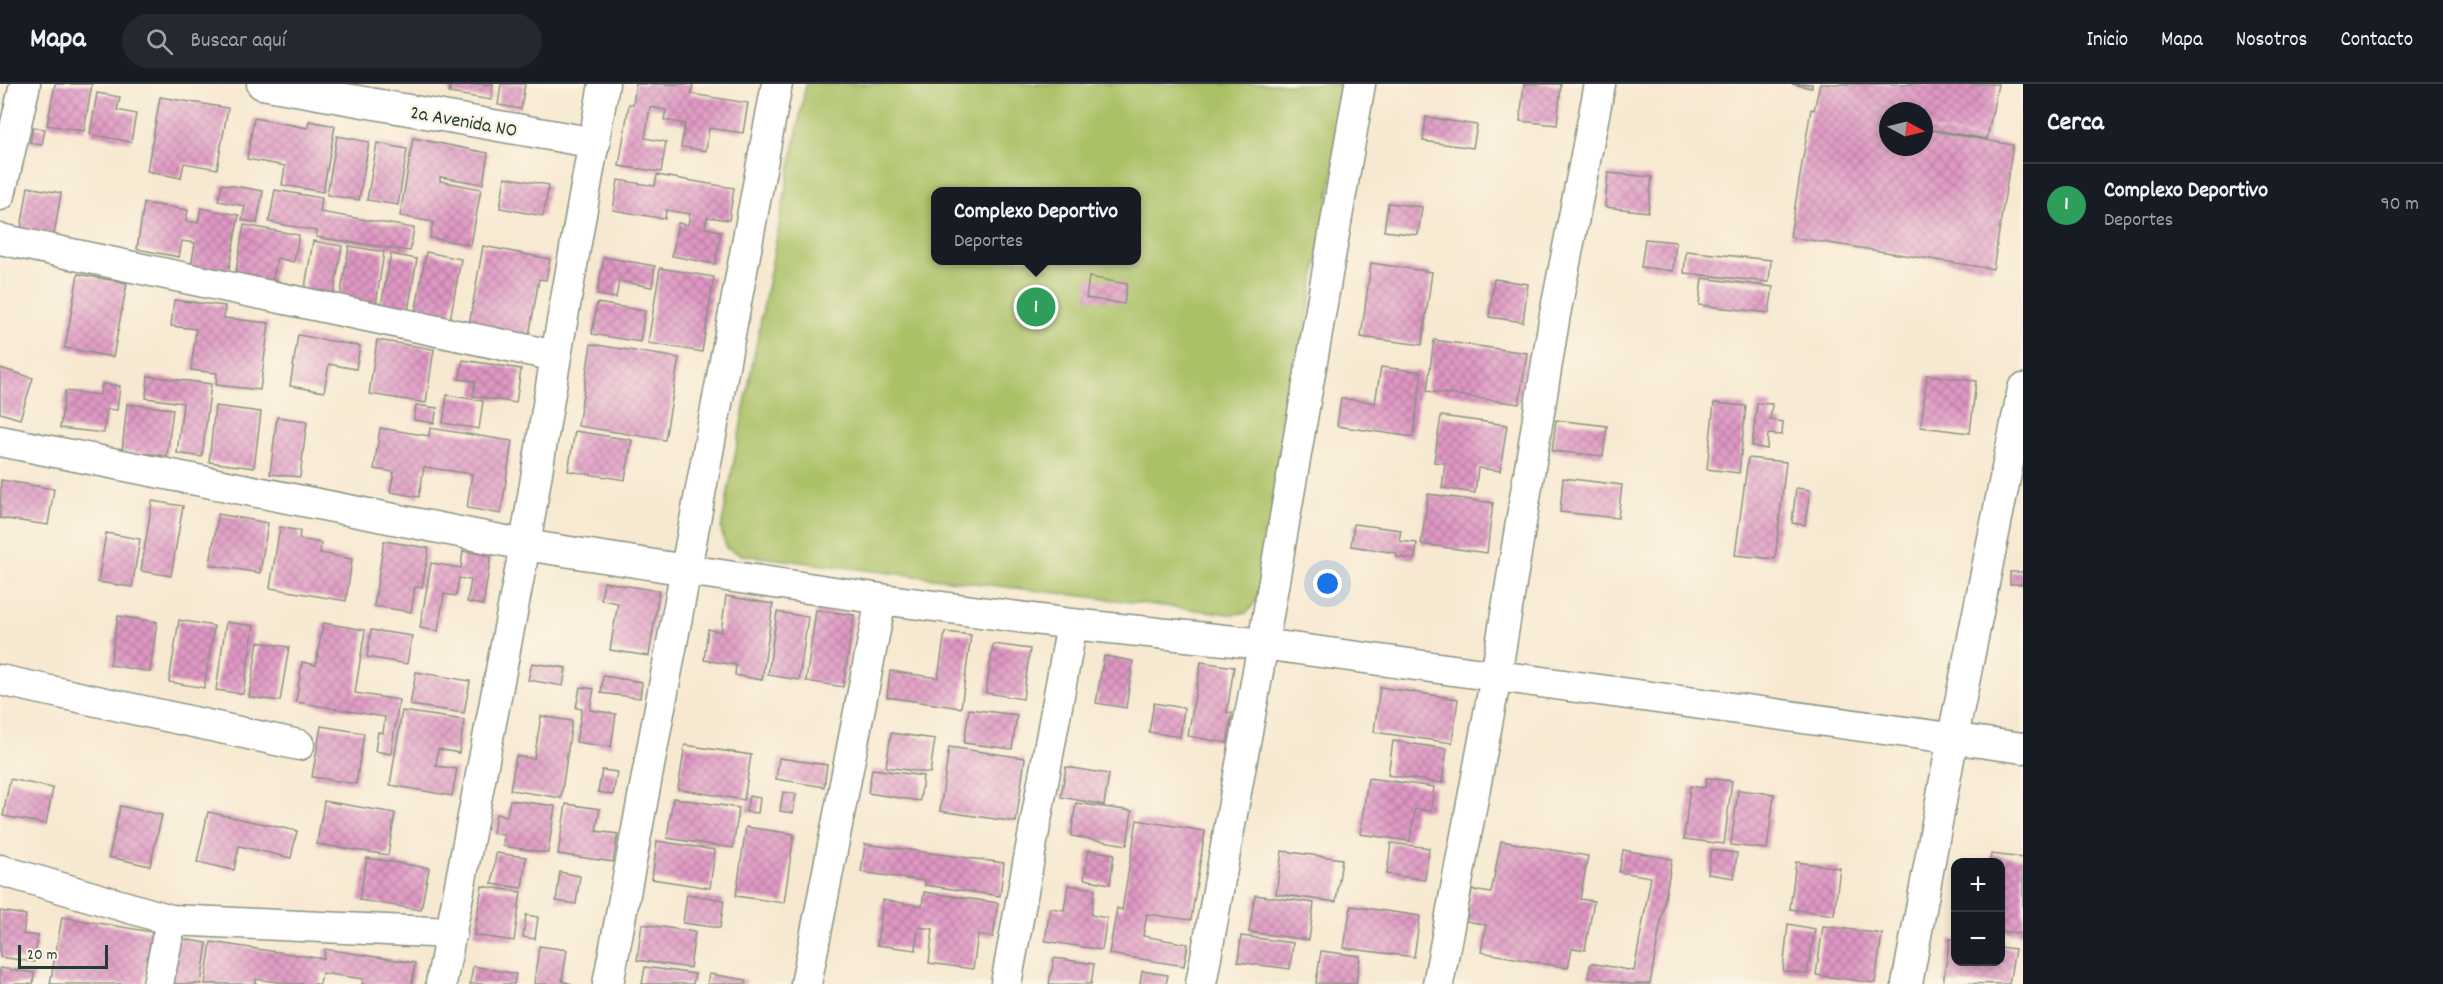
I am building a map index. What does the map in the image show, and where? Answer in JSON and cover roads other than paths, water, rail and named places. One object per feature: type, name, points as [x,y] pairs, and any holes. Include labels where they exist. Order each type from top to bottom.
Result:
[{"type":"street","points":[[0,195],[25,84]]},
{"type":"street","name":"2a Avenida NO","points":[[262,84],[595,143]]},
{"type":"street","points":[[441,984],[525,545],[604,84]]},
{"type":"street","points":[[608,984],[777,84]]},
{"type":"street","points":[[1201,984],[1263,644],[1360,84]]},
{"type":"street","points":[[1438,984],[1496,676],[1555,314],[1600,84]]},
{"type":"street","points":[[0,238],[556,356]]},
{"type":"street","points":[[1906,984],[2023,389]]},
{"type":"street","points":[[0,441],[525,545],[687,570],[881,599],[1072,624],[1263,644],[2023,748]]},
{"type":"street","points":[[806,984],[881,599]]},
{"type":"street","points":[[1006,984],[1072,624]]},
{"type":"street","points":[[0,680],[299,745]]},
{"type":"street","points":[[0,870],[171,920],[452,933]]},
{"type":"street","points":[[158,984],[171,920]]},
{"type":"place","name":"Complexo Deportivo","points":[[1036,307]]}]
